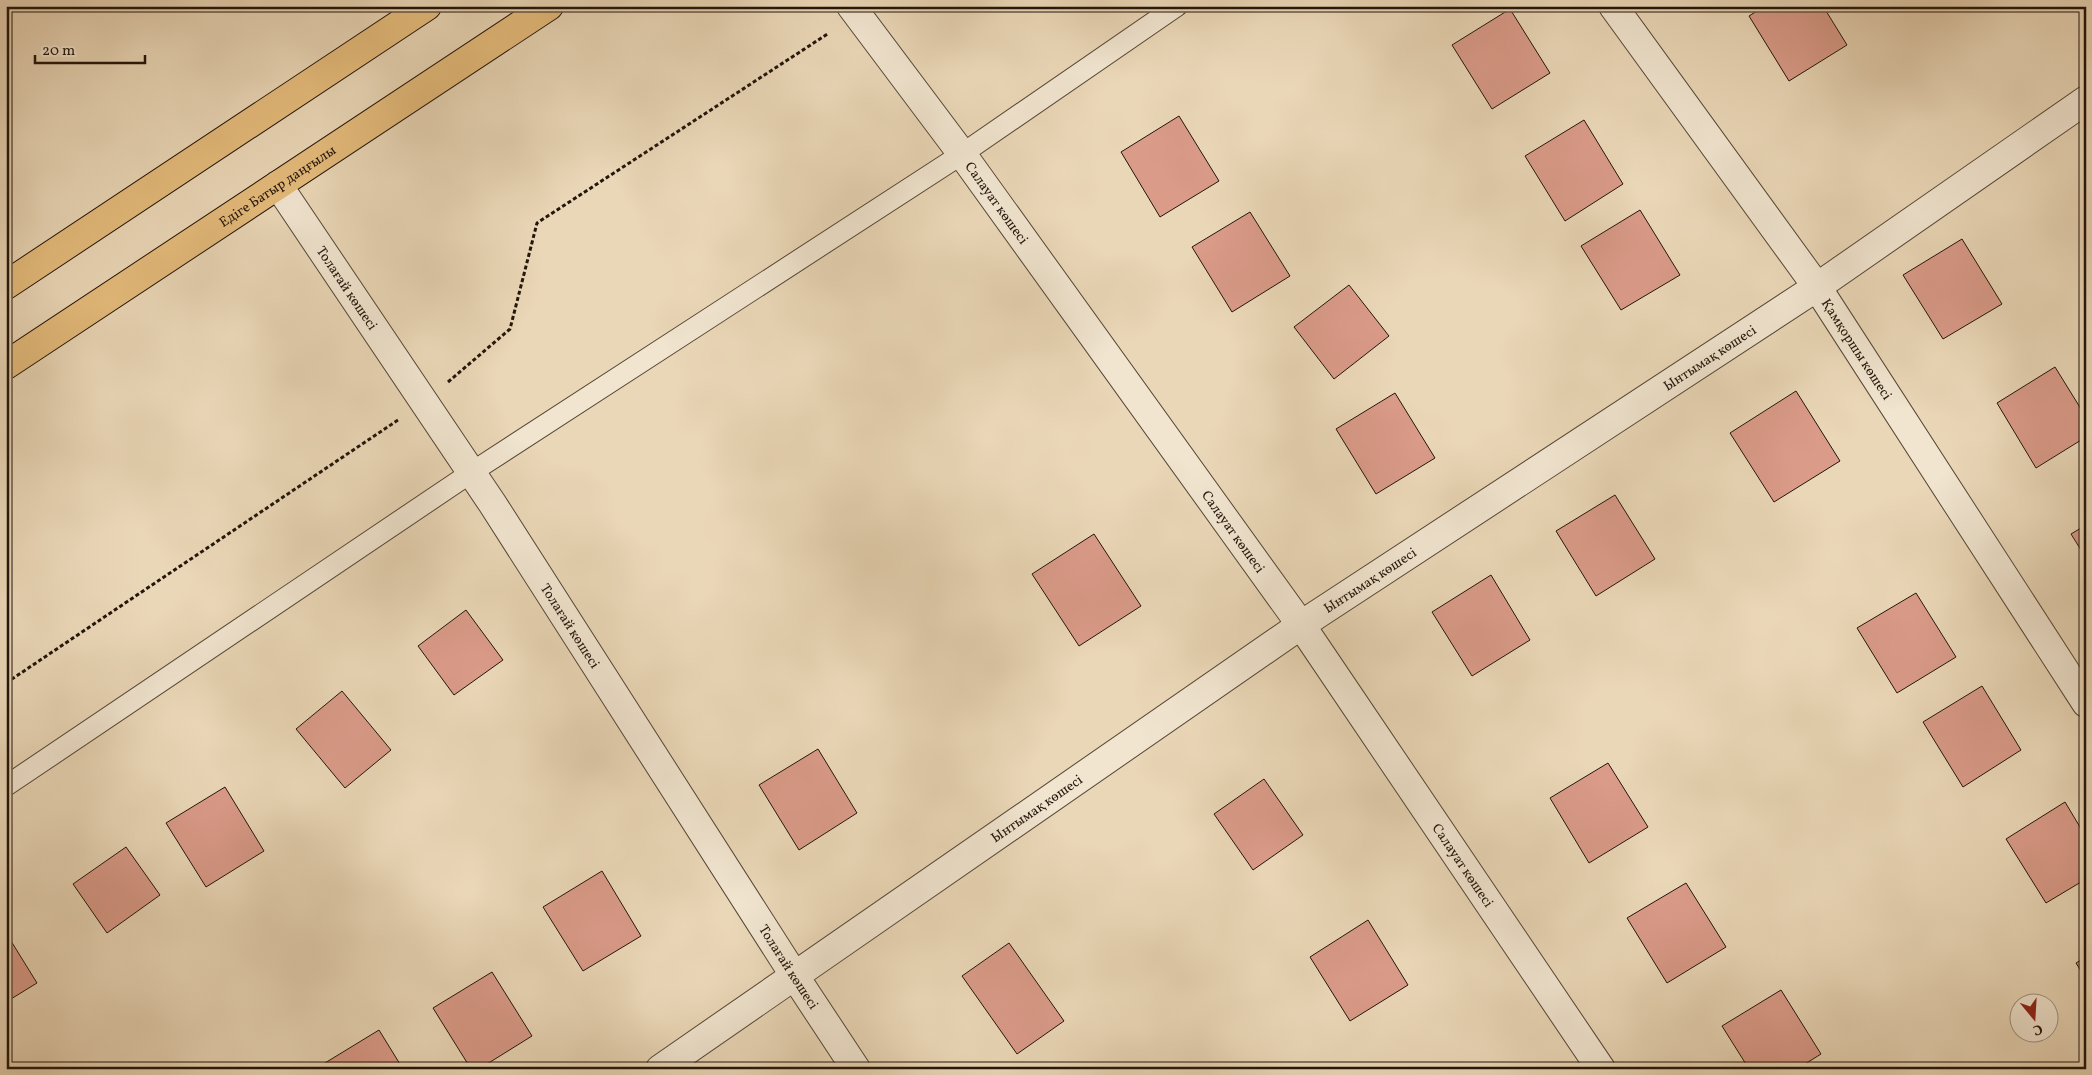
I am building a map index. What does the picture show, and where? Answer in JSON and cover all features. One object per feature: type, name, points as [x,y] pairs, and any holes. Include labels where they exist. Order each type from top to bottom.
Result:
[{"type":"main road","points":[[6,285],[428,6]]},
{"type":"main road","name":"Едіге Батыр даңғылы","points":[[6,365],[549,6]]},
{"type":"street","name":"Қамқоршы көшесі","points":[[1613,6],[1817,286],[2086,703]]},
{"type":"street","name":"Салауат көшесі","points":[[854,10],[962,154],[1300,625],[1600,1069]]},
{"type":"street","name":"Ынтымақ көшесі","points":[[660,1069],[1300,625],[1817,286],[2086,100]]},
{"type":"street","name":"Толағай көшесі","points":[[278,186],[472,472],[856,1069]]},
{"type":"lane","points":[[6,786],[472,472],[962,154],[1177,6]]},
{"type":"path","points":[[6,683],[424,402],[510,328],[537,223],[854,10]]},
{"type":"building","points":[[1765,6],[1823,6],[1847,45],[1789,81],[1749,16]]},
{"type":"building","points":[[1510,9],[1550,73],[1492,109],[1452,45]]},
{"type":"building","points":[[1179,116],[1219,181],[1160,217],[1121,152]]},
{"type":"building","points":[[1584,120],[1623,184],[1565,221],[1525,156]]},
{"type":"building","points":[[1640,210],[1680,275],[1621,310],[1581,246]]},
{"type":"building","points":[[1250,212],[1290,276],[1232,312],[1192,247]]},
{"type":"building","points":[[1962,239],[2002,304],[1943,339],[1903,275]]},
{"type":"building","points":[[1349,285],[1389,336],[1334,379],[1294,327]]},
{"type":"building","points":[[2055,367],[2086,417],[2086,437],[2036,468],[1997,403]]},
{"type":"building","points":[[1796,391],[1840,461],[1774,502],[1730,433]]},
{"type":"building","points":[[1395,393],[1435,458],[1376,494],[1336,429]]},
{"type":"building","points":[[1615,495],[1655,559],[1596,596],[1556,531]]},
{"type":"building","points":[[2086,525],[2086,558],[2071,534]]},
{"type":"building","points":[[1094,534],[1141,606],[1079,646],[1032,574]]},
{"type":"building","points":[[1491,575],[1530,640],[1472,676],[1432,612]]},
{"type":"building","points":[[1916,593],[1956,657],[1897,693],[1857,628]]},
{"type":"building","points":[[466,610],[503,660],[454,695],[418,646]]},
{"type":"building","points":[[1982,686],[2021,750],[1963,787],[1923,722]]},
{"type":"building","points":[[342,691],[391,750],[345,788],[296,729]]},
{"type":"building","points":[[818,749],[857,813],[799,850],[759,785]]},
{"type":"building","points":[[1608,763],[1648,827],[1589,863],[1550,798]]},
{"type":"building","points":[[1264,779],[1303,835],[1253,870],[1214,814]]},
{"type":"building","points":[[225,787],[264,851],[206,887],[166,823]]},
{"type":"building","points":[[2065,802],[2086,837],[2086,879],[2046,903],[2006,839]]},
{"type":"building","points":[[126,847],[160,895],[107,933],[73,884]]},
{"type":"building","points":[[602,871],[641,936],[583,971],[543,907]]},
{"type":"building","points":[[1686,883],[1726,947],[1667,983],[1627,918]]},
{"type":"building","points":[[1368,920],[1408,985],[1350,1021],[1310,957]]},
{"type":"building","points":[[11,941],[37,983],[6,1002],[6,944]]},
{"type":"building","points":[[1009,943],[1064,1021],[1017,1054],[962,976]]},
{"type":"building","points":[[2086,957],[2086,979],[2076,963]]},
{"type":"building","points":[[492,972],[532,1036],[479,1069],[471,1069],[433,1008]]},
{"type":"building","points":[[1781,990],[1821,1054],[1797,1069],[1749,1069],[1722,1026]]},
{"type":"building","points":[[379,1030],[403,1069],[322,1069],[320,1066]]}]
